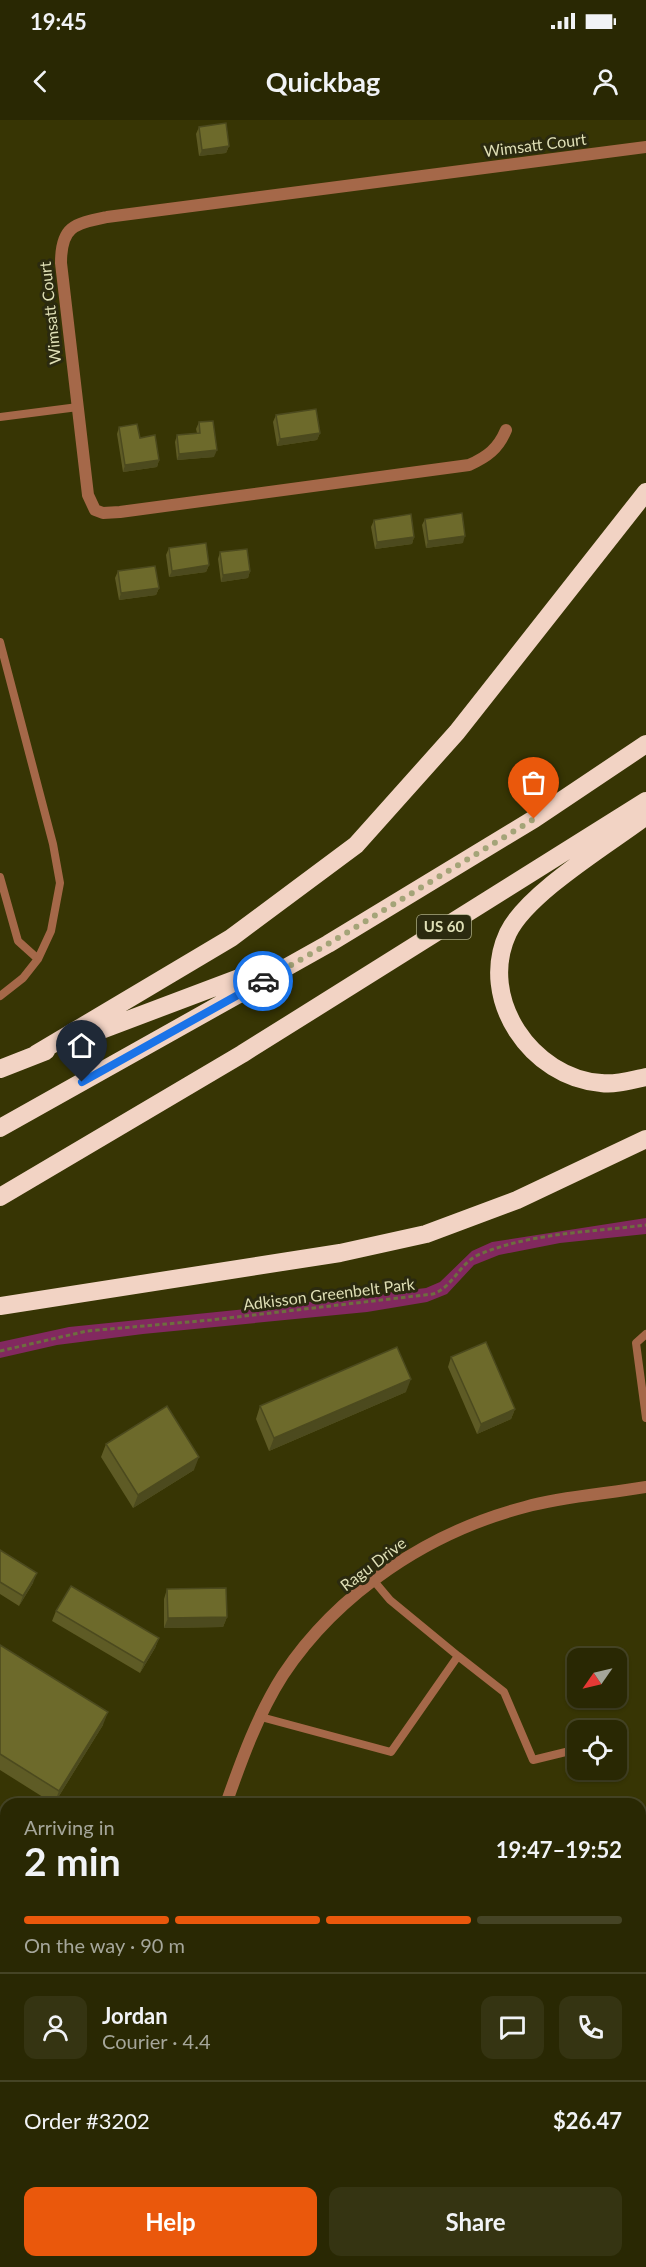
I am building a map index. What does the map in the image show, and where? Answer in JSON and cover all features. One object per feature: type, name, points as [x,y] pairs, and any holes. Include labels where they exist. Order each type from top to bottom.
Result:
[{"type":"highway","points":[[36,1054],[231,938],[356,845],[457,732],[646,492]]},
{"type":"highway","name":"US 60","points":[[0,1128],[328,944],[534,819],[646,744]]},
{"type":"highway","name":"US 60","points":[[0,1197],[242,1054],[646,801]]},
{"type":"highway","points":[[646,816],[526,908],[508,932],[501,952],[499,975],[504,1008],[510,1022],[544,1061],[570,1076],[600,1083],[622,1083],[646,1077]]},
{"type":"highway","points":[[0,1070],[36,1054],[328,944]]},
{"type":"highway","points":[[0,1306],[340,1253],[426,1234],[517,1200],[646,1138]]},
{"type":"street","name":"Wimsatt Court","points":[[506,430],[500,443],[492,452],[469,465],[103,513],[90,504],[88,495],[61,243],[65,234],[82,223],[107,217],[646,147]]},
{"type":"street","name":"Ragu Drive","points":[[228,1798],[261,1718],[283,1676],[330,1618],[374,1581],[421,1549],[490,1517],[527,1506],[646,1487]]},
{"type":"lane","points":[[0,417],[78,407]]},
{"type":"lane","points":[[0,642],[53,844],[60,883],[51,931],[38,959],[23,978],[0,996]]},
{"type":"lane","points":[[0,877],[18,941],[38,959]]},
{"type":"lane","points":[[646,1334],[636,1343],[646,1418]]},
{"type":"lane","points":[[374,1581],[390,1600],[504,1692],[533,1760],[567,1752]]},
{"type":"lane","points":[[261,1718],[391,1752],[458,1656]]},
{"type":"path","name":"Adkisson Greenbelt Park","points":[[0,1351],[87,1330],[211,1320],[434,1294],[441,1291],[471,1259],[495,1249],[520,1242],[646,1225]]},
{"type":"shaded area","points":[[646,1218],[646,1234],[560,1243],[499,1255],[474,1265],[447,1294],[427,1302],[367,1312],[143,1334],[57,1345],[0,1358],[0,1342],[69,1327],[426,1288],[440,1282],[472,1251],[492,1242]]},
{"type":"building","points":[[226,123],[229,146],[202,150],[199,127]]},
{"type":"building","points":[[316,409],[320,433],[280,439],[276,415]]},
{"type":"building","points":[[213,421],[217,450],[179,454],[177,435],[200,433],[199,422]]},
{"type":"building","points":[[137,424],[140,438],[155,435],[159,460],[125,465],[119,427]]},
{"type":"building","points":[[462,513],[465,536],[428,541],[425,519]]},
{"type":"building","points":[[411,514],[414,537],[377,542],[374,520]]},
{"type":"building","points":[[206,543],[209,565],[172,571],[169,548]]},
{"type":"building","points":[[247,549],[250,571],[223,575],[220,552]]},
{"type":"building","points":[[155,566],[159,588],[121,593],[118,571]]},
{"type":"building","points":[[486,1342],[515,1409],[481,1424],[451,1357]]},
{"type":"building","points":[[397,1347],[411,1379],[274,1438],[260,1406]]},
{"type":"building","points":[[167,1406],[199,1457],[138,1495],[106,1444]]},
{"type":"building","points":[[0,1550],[37,1573],[23,1596],[0,1582]]},
{"type":"building","points":[[71,1586],[159,1638],[144,1663],[56,1611]]},
{"type":"building","points":[[226,1588],[227,1617],[168,1618],[167,1589]]},
{"type":"building","points":[[0,1645],[108,1712],[59,1791],[0,1754]]},
{"type":"way so far","points":[[263,981],[534,819]]},
{"type":"route","points":[[82,1082],[263,981]]}]
